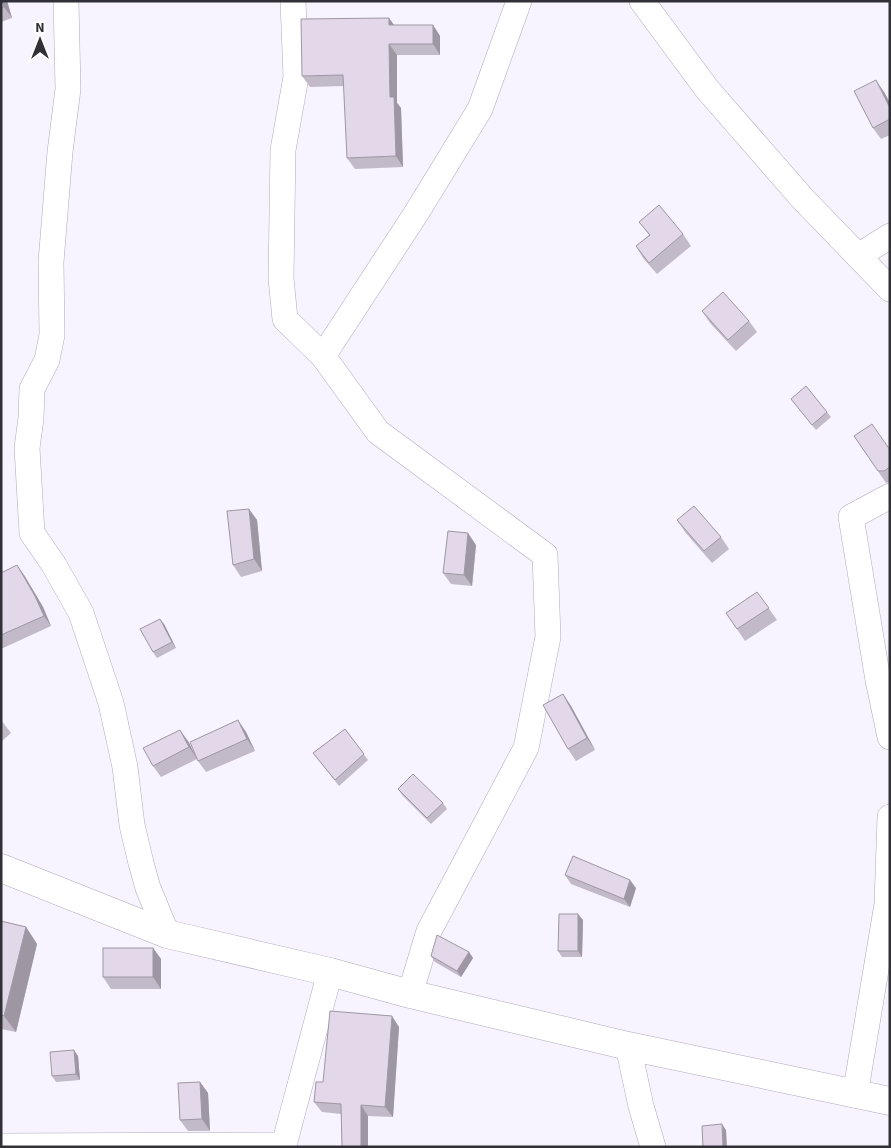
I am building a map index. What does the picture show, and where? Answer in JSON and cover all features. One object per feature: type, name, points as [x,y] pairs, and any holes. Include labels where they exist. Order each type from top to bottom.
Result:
[{"type":"street","points":[[66,1],[68,89],[60,152],[51,262],[52,335],[47,360],[32,389],[27,448],[32,533],[54,565],[81,613],[111,703],[125,767],[132,825],[148,888],[168,934]]},
{"type":"street","points":[[293,1],[296,77],[283,150],[281,278],[284,319],[322,356],[378,432],[545,555],[548,637],[526,748],[429,931],[410,994]]},
{"type":"street","points":[[322,356],[417,212],[480,109],[519,1]]},
{"type":"street","points":[[642,1],[707,89],[802,198],[890,289]]},
{"type":"street","points":[[858,256],[890,236]]},
{"type":"street","points":[[890,496],[851,517],[878,680],[890,737]]},
{"type":"street","points":[[855,1095],[887,904],[890,817]]},
{"type":"street","points":[[1,868],[168,934],[628,1046],[890,1102]]},
{"type":"street","points":[[1,1146],[284,1146],[330,972]]},
{"type":"street","points":[[628,1046],[641,1106],[653,1147]]},
{"type":"building","points":[[389,18],[389,25],[433,25],[433,44],[389,44],[390,97],[394,97],[396,156],[347,158],[343,75],[302,76],[301,19]]},
{"type":"building","points":[[876,80],[890,108],[890,119],[873,128],[854,91]]},
{"type":"building","points":[[659,205],[683,234],[649,263],[636,246],[650,235],[639,222]]},
{"type":"building","points":[[723,292],[749,321],[728,340],[702,311]]},
{"type":"building","points":[[806,386],[827,412],[812,425],[791,399]]},
{"type":"building","points":[[872,424],[890,450],[890,467],[884,471],[878,471],[854,436]]},
{"type":"building","points":[[694,506],[721,537],[704,551],[677,520]]},
{"type":"building","points":[[249,509],[254,559],[233,565],[227,511]]},
{"type":"building","points":[[448,531],[468,533],[464,575],[443,573]]},
{"type":"building","points":[[17,565],[44,616],[1,635],[1,573]]},
{"type":"building","points":[[757,592],[769,608],[737,629],[726,613]]},
{"type":"building","points":[[160,619],[172,642],[153,652],[140,629]]},
{"type":"building","points":[[563,694],[587,738],[568,749],[543,705]]},
{"type":"building","points":[[238,720],[247,739],[198,761],[190,742]]},
{"type":"building","points":[[345,729],[364,754],[335,780],[313,753]]},
{"type":"building","points":[[180,730],[189,747],[153,766],[143,748]]},
{"type":"building","points":[[413,774],[443,803],[427,818],[398,789]]},
{"type":"building","points":[[573,856],[630,880],[624,899],[565,875]]},
{"type":"building","points":[[559,914],[578,914],[578,951],[558,951]]},
{"type":"building","points":[[1,921],[26,927],[4,1016],[1,1015]]},
{"type":"building","points":[[437,935],[469,952],[457,971],[431,956]]},
{"type":"building","points":[[103,948],[153,948],[153,977],[103,977]]},
{"type":"building","points":[[330,1011],[392,1016],[385,1107],[361,1105],[361,1147],[342,1147],[341,1104],[314,1102],[316,1082],[323,1082]]},
{"type":"building","points":[[74,1050],[76,1074],[52,1076],[50,1052]]},
{"type":"building","points":[[200,1082],[202,1119],[180,1120],[178,1083]]},
{"type":"building","points":[[722,1124],[723,1147],[703,1147],[702,1126]]}]
